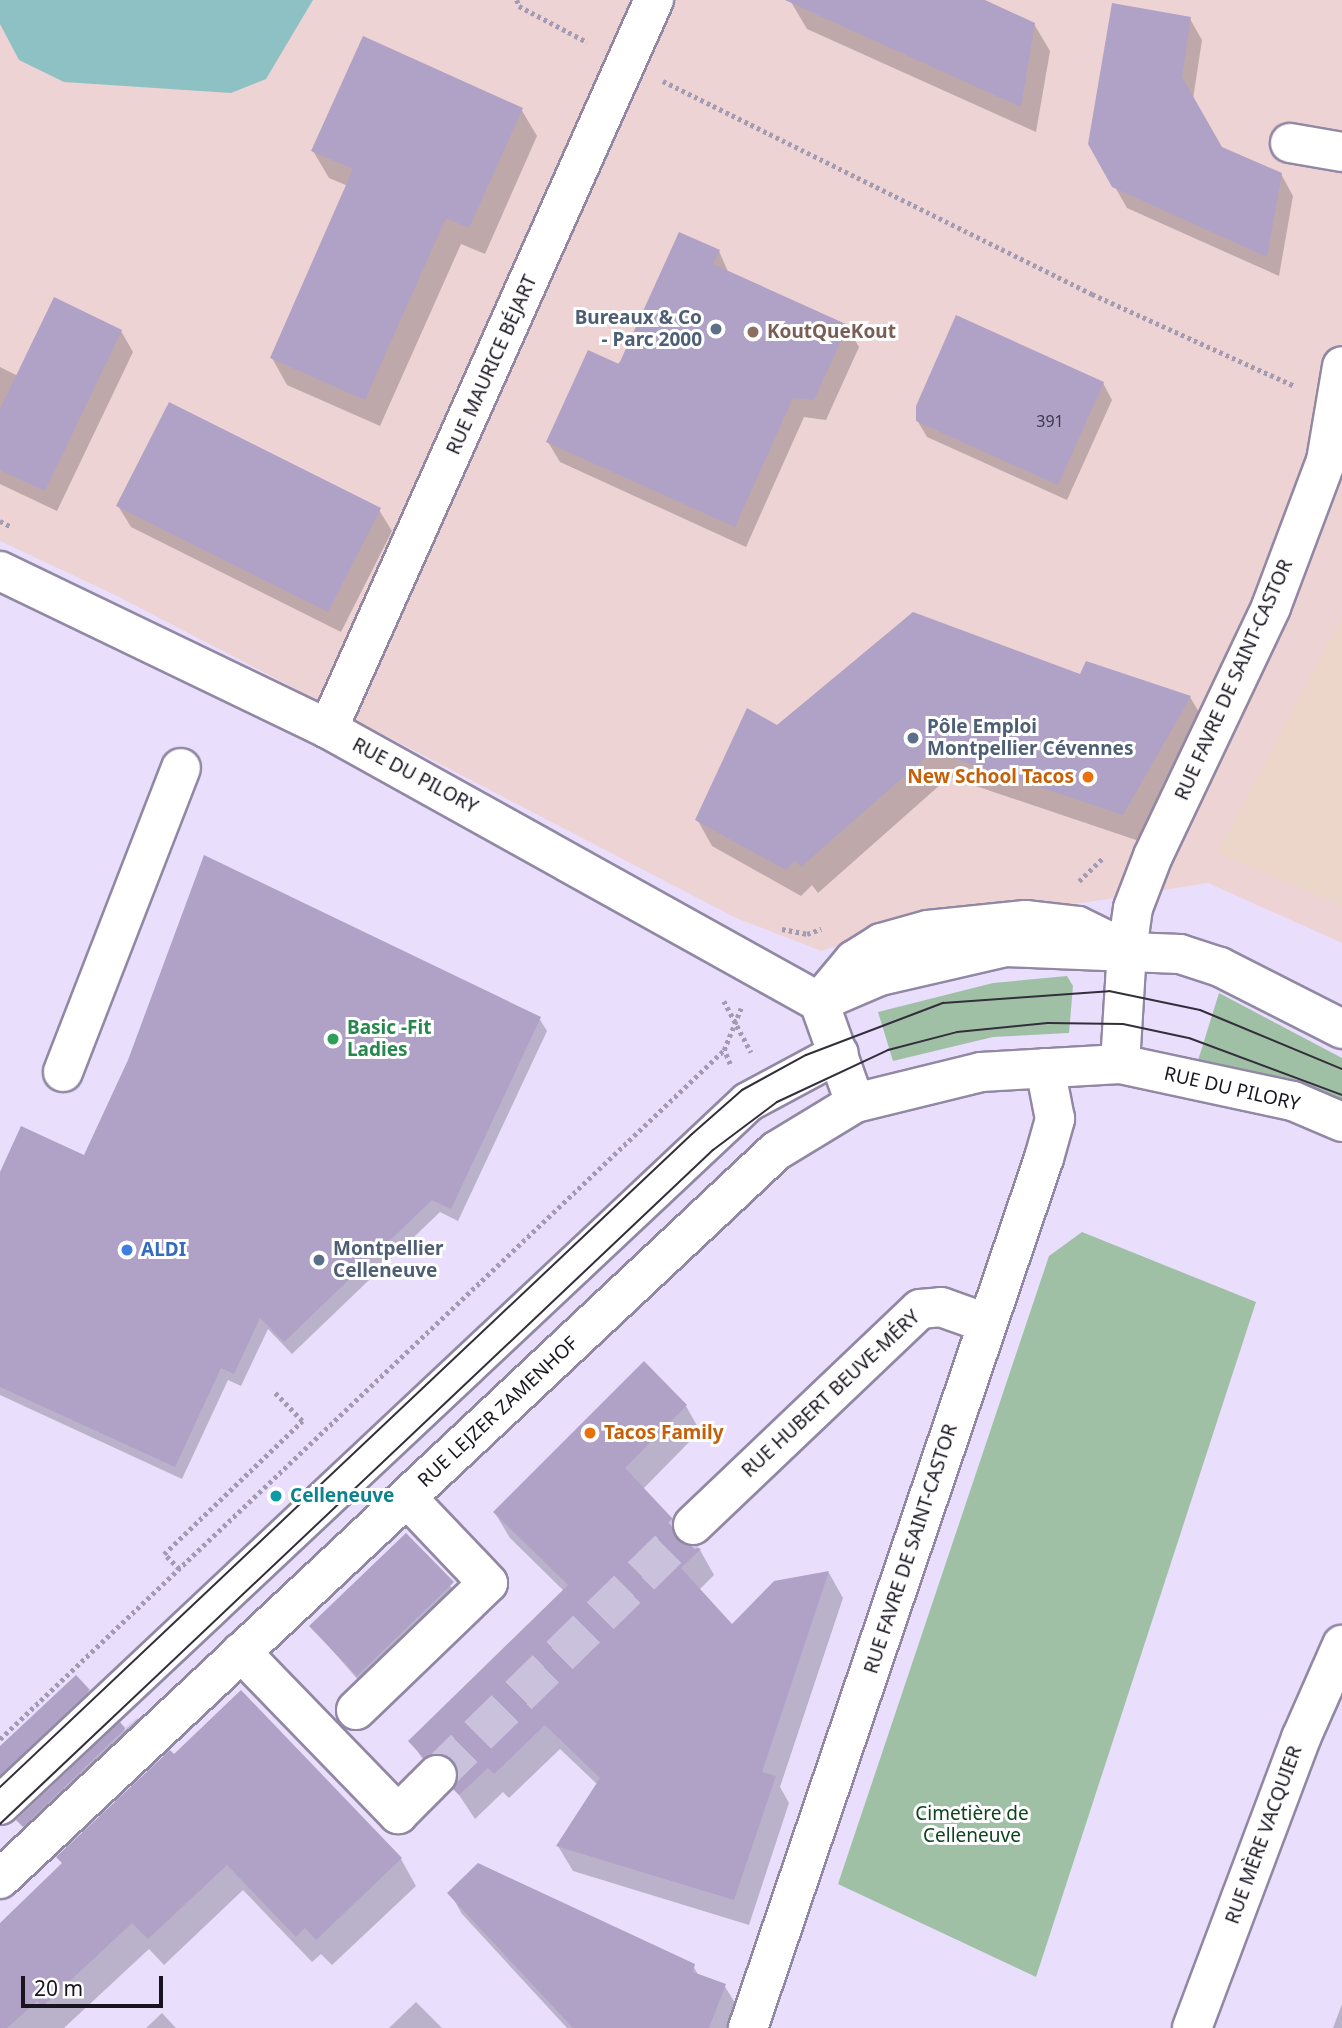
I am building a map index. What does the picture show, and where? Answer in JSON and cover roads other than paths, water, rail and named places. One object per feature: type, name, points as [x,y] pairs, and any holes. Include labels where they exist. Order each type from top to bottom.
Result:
[{"type":"street","name":"RUE MAURICE BÉJART","points":[[328,729],[654,0]]},
{"type":"street","points":[[1290,143],[1342,152]]},
{"type":"street","name":"RUE FAVRE DE SAINT-CASTOR","points":[[1120,1064],[1133,908],[1153,856],[1271,607],[1325,461],[1342,366]]},
{"type":"street","name":"RUE DU PILORY","points":[[0,571],[328,729],[819,1003]]},
{"type":"street","points":[[63,1072],[181,768]]},
{"type":"street","points":[[855,1103],[819,1003],[880,976],[1006,947],[1180,954],[1213,964],[1342,1029]]},
{"type":"street","points":[[0,1805],[748,1102],[839,1053]]},
{"type":"street","name":"RUE DU PILORY","points":[[1045,1068],[1120,1064],[1293,1101],[1342,1122]]},
{"type":"street","name":"RUE FAVRE DE SAINT-CASTOR","points":[[748,2028],[1055,1119],[1045,1068]]},
{"type":"street","name":"RUE LEJZER ZAMENHOF","points":[[0,1879],[776,1151],[855,1103],[981,1072],[1045,1068]]},
{"type":"street","name":"RUE HUBERT BEUVE-MÉRY","points":[[692,1525],[920,1309],[942,1307],[986,1323]]},
{"type":"street","points":[[356,1710],[488,1583],[407,1498]]},
{"type":"street","points":[[241,1652],[398,1814],[437,1775]]},
{"type":"street","name":"RUE MÈRE VACQUIER","points":[[1192,2028],[1301,1738],[1338,1668]]},
{"type":"tunnel","points":[[437,1775],[693,1525]]},
{"type":"tram line","points":[[0,1787],[692,1134],[742,1090],[806,1055],[943,1003],[1109,991],[1200,1010],[1342,1069]]},
{"type":"tram line","points":[[0,1824],[713,1150],[777,1102],[888,1050],[957,1032],[1048,1023],[1123,1024],[1189,1038],[1342,1095]]},
{"type":"place","name":"Bureaux & Co - Parc 2000","points":[[716,329]]},
{"type":"place","name":"KoutQueKout","points":[[753,332]]},
{"type":"place","name":"Pôle Emploi Montpellier Cévennes","points":[[913,738]]},
{"type":"place","name":"New School Tacos","points":[[1088,777]]},
{"type":"place","name":"Basic -Fit Ladies","points":[[333,1039]]},
{"type":"place","name":"ALDI","points":[[127,1250]]},
{"type":"place","name":"Montpellier Celleneuve","points":[[319,1260]]},
{"type":"place","name":"Tacos Family","points":[[590,1433]]},
{"type":"place","name":"Celleneuve","points":[[276,1496]]},
{"type":"park label","name":"Cimetière de Celleneuve","points":[[972,1825]]}]
